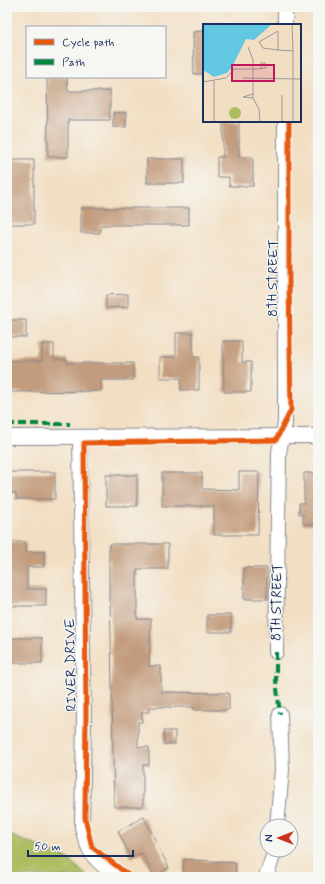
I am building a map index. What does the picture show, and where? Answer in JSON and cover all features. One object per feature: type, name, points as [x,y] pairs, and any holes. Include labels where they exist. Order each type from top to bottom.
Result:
[{"type":"street","points":[[285,7],[285,24]]},
{"type":"street","name":"8TH STREET","points":[[276,652],[279,452],[285,423],[285,122]]},
{"type":"street","points":[[7,438],[282,435],[318,436]]},
{"type":"street","name":"RIVER DRIVE","points":[[80,437],[84,722],[82,827],[85,843],[94,858],[119,877]]},
{"type":"street","points":[[278,818],[282,770],[280,714]]},
{"type":"street","points":[[266,877],[272,858]]},
{"type":"green space","points":[[7,834],[66,857],[88,877],[7,877]]},
{"type":"building","points":[[203,31],[203,74],[194,74],[193,32]]},
{"type":"building","points":[[47,78],[67,78],[68,91],[110,91],[110,120],[68,120],[68,157],[48,157]]},
{"type":"building","points":[[113,113],[126,113],[126,127],[113,127]]},
{"type":"building","points":[[223,122],[239,122],[239,157],[253,157],[253,186],[229,186],[229,177],[217,177],[217,157],[223,157]]},
{"type":"building","points":[[147,159],[184,159],[184,183],[147,183]]},
{"type":"building","points":[[7,160],[34,160],[34,224],[7,224]]},
{"type":"building","points":[[81,208],[189,208],[189,225],[100,225],[100,233],[81,233]]},
{"type":"building","points":[[128,294],[128,307],[106,308],[106,295]]},
{"type":"building","points":[[8,320],[26,320],[26,337],[8,337]]},
{"type":"building","points":[[176,333],[193,333],[193,357],[199,357],[199,390],[181,390],[181,378],[160,378],[160,357],[176,357]]},
{"type":"building","points":[[223,341],[242,341],[242,362],[251,362],[251,392],[224,392]]},
{"type":"building","points":[[42,344],[54,344],[54,359],[67,359],[67,363],[133,363],[133,380],[101,380],[101,391],[7,392],[7,361],[42,361]]},
{"type":"building","points":[[7,472],[55,472],[55,499],[16,499],[16,493],[7,493]]},
{"type":"building","points":[[239,472],[259,472],[258,535],[214,535],[214,506],[162,506],[162,473],[202,473],[202,489],[239,490]]},
{"type":"building","points":[[304,473],[318,473],[318,524],[303,524],[303,514],[299,514],[299,503],[304,503]]},
{"type":"building","points":[[106,475],[137,475],[137,506],[106,506]]},
{"type":"building","points":[[7,542],[26,542],[26,552],[44,552],[44,567],[27,567],[27,589],[46,589],[46,606],[9,606],[9,594],[7,594]]},
{"type":"building","points":[[109,544],[168,544],[168,569],[137,569],[137,619],[151,619],[149,666],[161,666],[161,692],[229,693],[229,710],[194,710],[194,707],[149,707],[149,712],[142,712],[142,722],[138,722],[138,747],[149,747],[149,765],[143,765],[143,807],[114,807]]},
{"type":"building","points":[[244,568],[267,568],[267,599],[244,599]]},
{"type":"building","points":[[207,615],[231,615],[231,632],[207,632]]},
{"type":"building","points":[[7,638],[42,638],[42,663],[7,663]]},
{"type":"building","points":[[164,731],[175,731],[175,744],[164,744]]},
{"type":"building","points":[[144,817],[169,868],[154,876],[142,853],[131,858],[118,831]]},
{"type":"building","points":[[184,859],[236,863],[235,877],[183,877]]},
{"type":"marked path","points":[[7,424],[70,424]]},
{"type":"marked path","points":[[276,652],[276,680],[280,714]]},
{"type":"cycle path","points":[[131,877],[92,847],[85,818],[86,713],[84,443],[276,440],[291,410],[289,122]]}]
